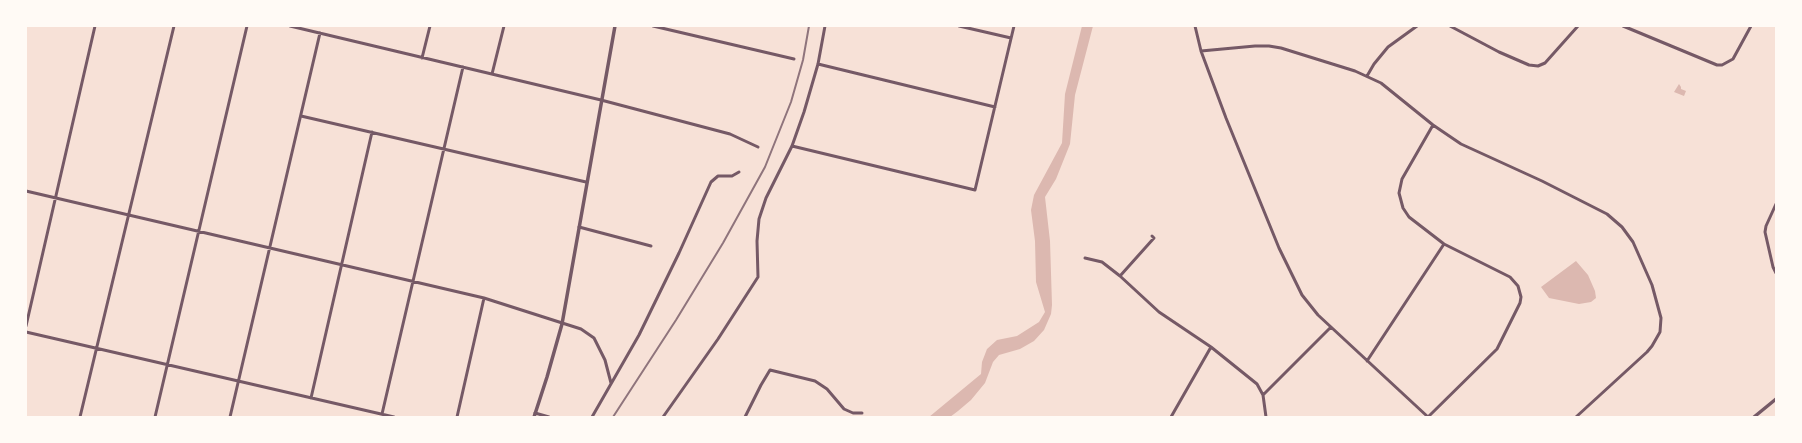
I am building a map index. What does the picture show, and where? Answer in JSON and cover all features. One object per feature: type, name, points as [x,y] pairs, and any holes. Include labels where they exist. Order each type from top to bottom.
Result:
[{"type":"street","points":[[26,326],[95,26]]},
{"type":"street","points":[[80,417],[174,26]]},
{"type":"street","points":[[155,417],[200,231],[246,26]]},
{"type":"street","points":[[290,26],[601,100],[730,134],[758,147]]},
{"type":"street","points":[[422,58],[430,26]]},
{"type":"street","points":[[492,74],[504,26]]},
{"type":"street","points":[[549,417],[534,415],[547,377],[562,324],[586,182],[615,26]]},
{"type":"street","points":[[653,26],[794,59]]},
{"type":"street","points":[[663,417],[758,277],[757,241],[759,219],[766,198],[792,146],[804,112],[818,64],[825,26]]},
{"type":"street","points":[[959,26],[1011,38]]},
{"type":"street","points":[[792,146],[975,190],[1014,26]]},
{"type":"street","points":[[1195,26],[1202,51],[1226,118],[1291,272],[1306,301],[1331,327],[1428,417],[1497,349],[1520,303],[1520,291],[1515,281],[1510,277],[1444,244],[1408,215],[1403,208],[1399,193],[1402,179],[1434,125]]},
{"type":"street","points":[[1367,76],[1374,64],[1388,47],[1417,26]]},
{"type":"street","points":[[1450,26],[1499,52],[1529,65],[1538,66],[1545,63],[1578,26]]},
{"type":"street","points":[[1623,26],[1716,65],[1722,65],[1733,59],[1751,26]]},
{"type":"street","points":[[230,417],[320,33]]},
{"type":"street","points":[[1202,51],[1255,46],[1275,47],[1367,76],[1395,93],[1434,125],[1461,144],[1542,181],[1607,214],[1622,227],[1634,242],[1652,285],[1661,318],[1660,332],[1652,346],[1576,417]]},
{"type":"street","points":[[818,64],[995,106]]},
{"type":"street","points":[[382,414],[463,67]]},
{"type":"street","points":[[301,116],[586,182]]},
{"type":"street","points":[[311,398],[372,132]]},
{"type":"street","points":[[592,417],[639,336],[711,182],[718,176],[732,176],[739,172]]},
{"type":"street","points":[[26,191],[484,298],[581,329],[594,338],[605,360],[611,383]]},
{"type":"street","points":[[1776,204],[1766,226],[1765,232],[1773,267],[1776,273]]},
{"type":"street","points":[[579,227],[651,246]]},
{"type":"street","points":[[1120,276],[1154,238],[1152,236]]},
{"type":"street","points":[[1367,360],[1444,244]]},
{"type":"street","points":[[1085,258],[1102,262],[1120,276],[1159,312],[1211,347],[1257,384],[1263,395],[1266,417]]},
{"type":"street","points":[[456,417],[484,298]]},
{"type":"street","points":[[1263,395],[1331,327]]},
{"type":"street","points":[[26,332],[394,417]]},
{"type":"street","points":[[1171,417],[1211,347]]},
{"type":"street","points":[[745,417],[757,391],[770,370],[815,381],[827,389],[844,409],[853,413],[862,413]]},
{"type":"street","points":[[1754,417],[1776,399]]},
{"type":"street","points":[[369,417],[372,412]]},
{"type":"shaded area","points":[[1082,26],[1093,26],[1075,95],[1070,144],[1056,179],[1045,197],[1050,241],[1051,314],[1044,330],[1034,341],[1020,349],[999,355],[993,362],[985,383],[971,400],[958,411],[950,417],[929,417],[981,374],[982,362],[987,349],[997,340],[1017,336],[1039,322],[1045,312],[1036,282],[1035,241],[1031,210],[1034,195],[1062,143],[1065,94]]},
{"type":"shaded area","points":[[1679,84],[1681,89],[1686,91],[1684,96],[1674,92]]},
{"type":"shaded area","points":[[1576,261],[1588,275],[1595,291],[1596,298],[1591,302],[1579,304],[1549,298],[1541,287]]},
{"type":"railway","points":[[613,417],[676,320],[723,243],[765,167],[791,102],[803,60],[809,26]]}]
